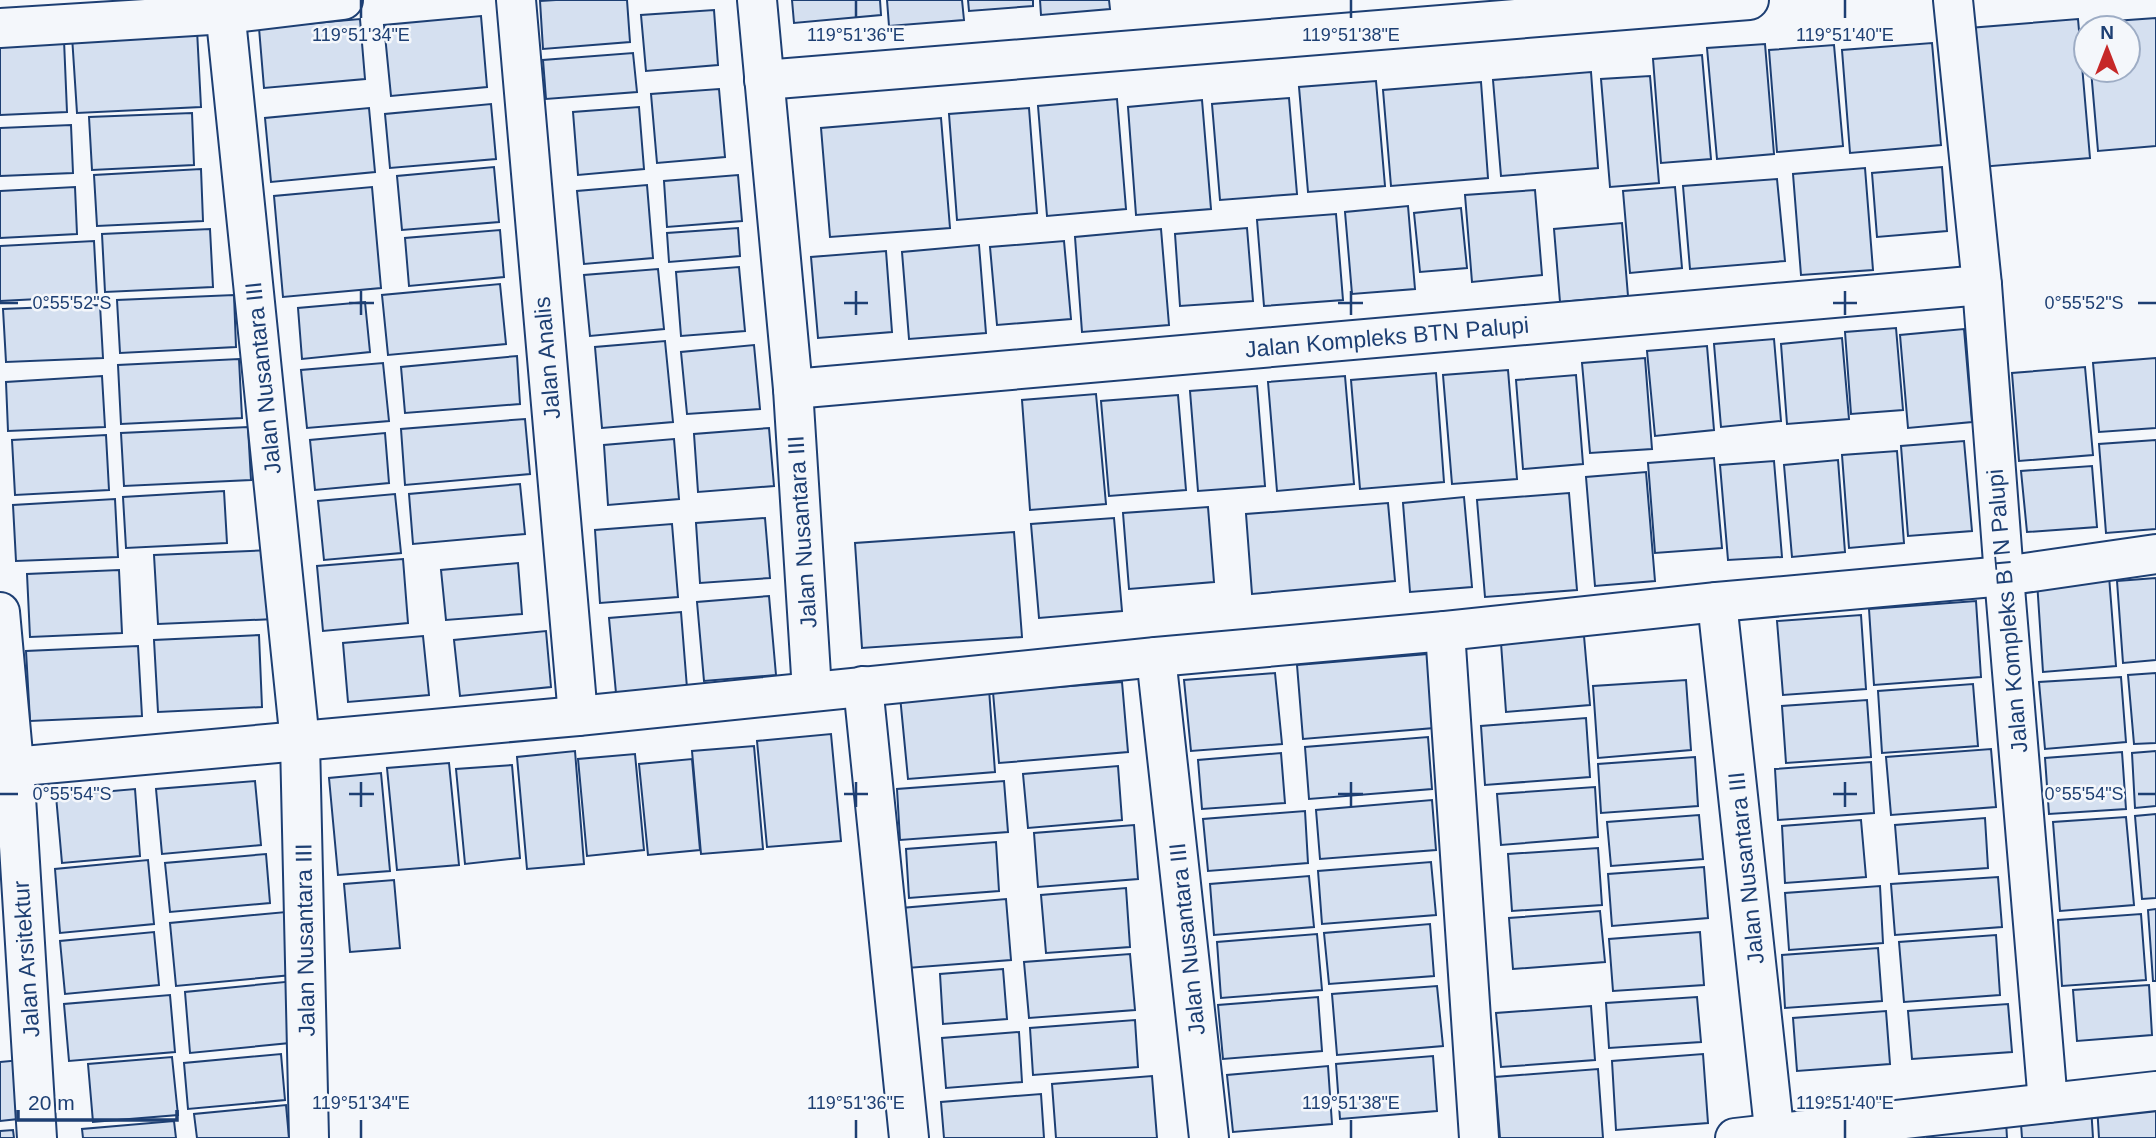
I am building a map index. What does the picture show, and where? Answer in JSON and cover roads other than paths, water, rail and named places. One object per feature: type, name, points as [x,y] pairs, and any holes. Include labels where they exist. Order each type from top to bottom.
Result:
[{"type":"street","points":[[0,28],[225,7],[343,0]]},
{"type":"street","name":"Jalan Analis","points":[[516,0],[578,716]]},
{"type":"street","points":[[757,0],[764,80],[1749,0]]},
{"type":"street","name":"Jalan Kompleks BTN Palupi","points":[[1953,0],[1982,285],[2048,1103]]},
{"type":"street","name":"Jalan Nusantara III","points":[[225,7],[300,742],[309,1138]]},
{"type":"street","name":"Jalan Nusantara III","points":[[764,80],[793,389],[812,691]]},
{"type":"street","name":"Jalan Kompleks BTN Palupi","points":[[793,389],[1982,285]]},
{"type":"street","points":[[7,766],[578,716],[1156,657],[2004,576],[2156,554]]},
{"type":"street","name":"Jalan Nusantara III","points":[[1717,602],[1775,1136]]},
{"type":"street","name":"Jalan Arsitektur","points":[[0,612],[7,766],[37,1138]]},
{"type":"street","points":[[1445,631],[1479,1138]]},
{"type":"street","name":"Jalan Nusantara III","points":[[1156,657],[1209,1138]]},
{"type":"street","points":[[863,686],[909,1138]]},
{"type":"street","points":[[1735,1138],[1775,1136],[2156,1091]]}]
